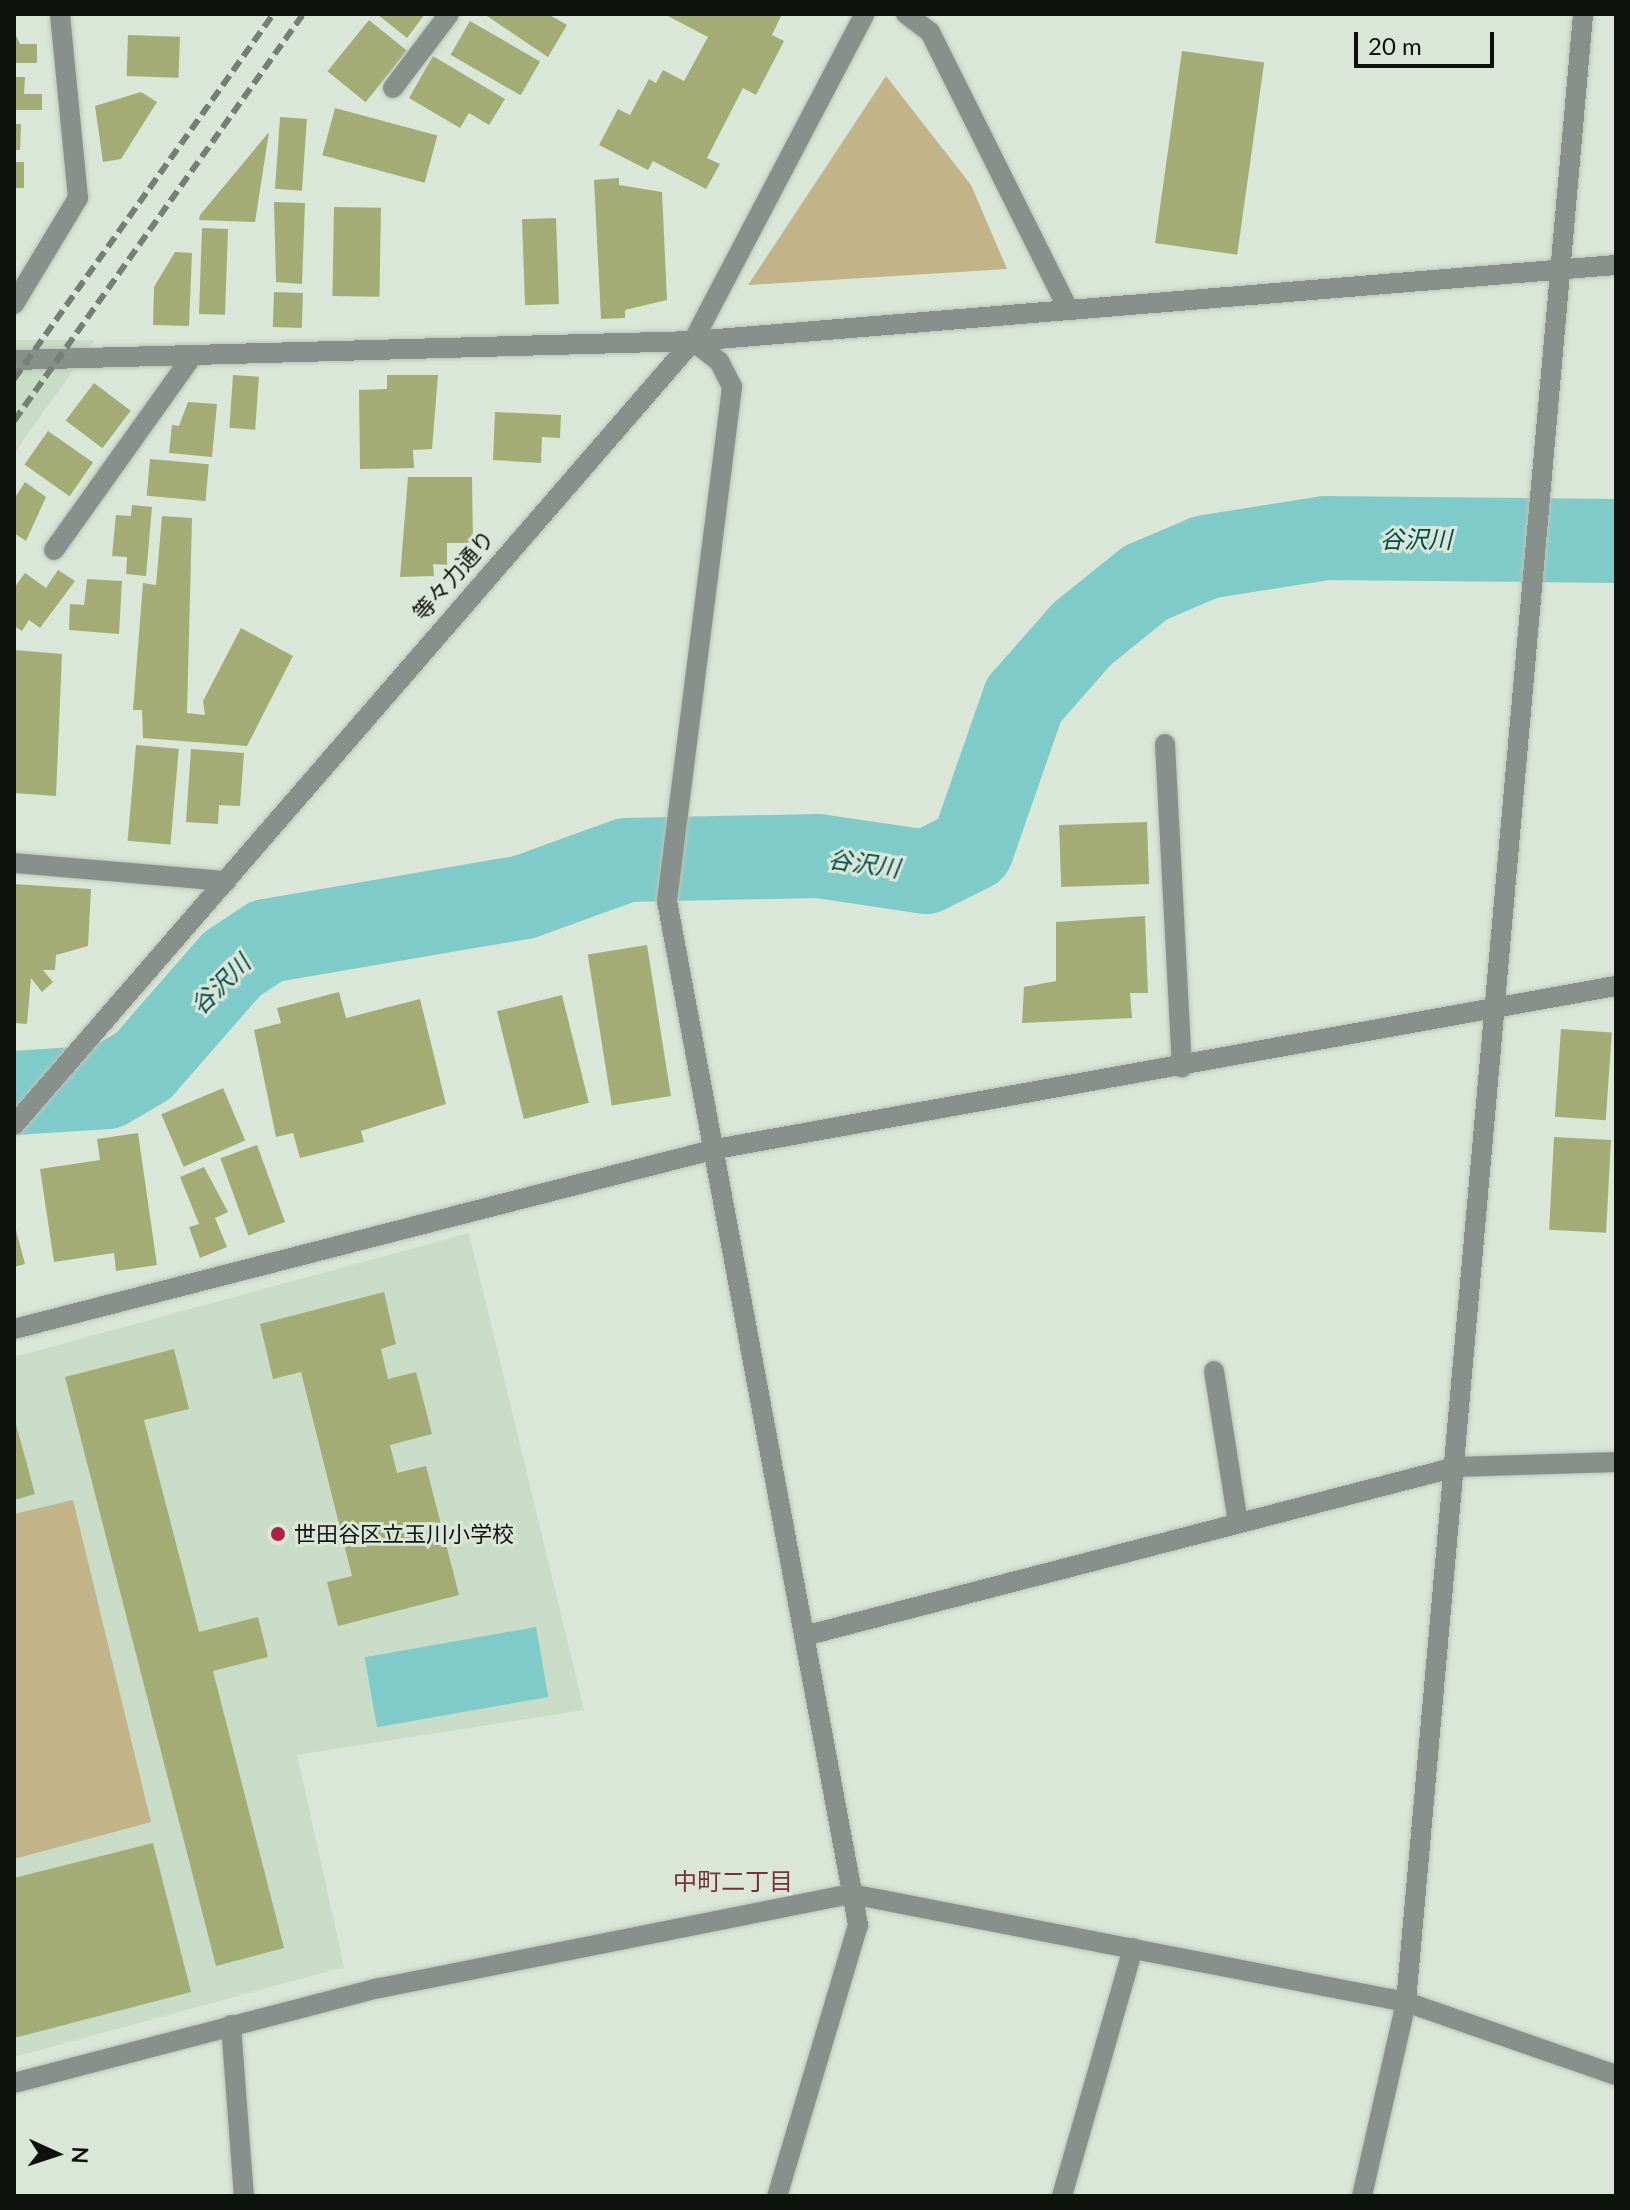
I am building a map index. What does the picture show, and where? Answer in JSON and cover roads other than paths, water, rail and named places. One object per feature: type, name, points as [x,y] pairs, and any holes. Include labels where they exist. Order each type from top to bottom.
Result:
[{"type":"street","points":[[14,304],[78,198],[60,14]]},
{"type":"street","points":[[393,88],[449,14]]},
{"type":"street","name":"等々力通り","points":[[14,1125],[693,341],[865,14]]},
{"type":"street","points":[[906,14],[930,32],[1068,309]]},
{"type":"street","points":[[1362,2196],[1406,2002],[1499,1008],[1583,14]]},
{"type":"street","points":[[14,360],[693,341],[1560,266],[1616,265]]},
{"type":"street","points":[[693,341],[719,361],[732,387],[671,833],[667,901],[808,1635],[857,1941],[777,2196]]},
{"type":"street","points":[[54,550],[193,355]]},
{"type":"street","points":[[1165,744],[1182,1068]]},
{"type":"street","points":[[14,863],[226,881]]},
{"type":"street","points":[[14,1329],[716,1149],[1182,1068],[1616,986]]},
{"type":"street","points":[[1214,1371],[1238,1523]]},
{"type":"street","points":[[808,1635],[1456,1467],[1616,1462]]},
{"type":"street","points":[[14,2083],[380,1988],[851,1894],[1406,2002],[1616,2075]]},
{"type":"street","points":[[1062,2196],[1133,1948]]},
{"type":"street","points":[[231,2025],[244,2196]]},
{"type":"water","points":[[536,1627],[548,1697],[377,1727],[365,1657]]},
{"type":"waterway","name":"谷沢川","points":[[14,1093],[107,1087],[143,1066],[232,964],[267,941],[524,897],[626,860],[818,856],[926,872],[972,849],[1024,700],[1082,634],[1145,583],[1206,557],[1326,538],[1616,541]]},
{"type":"railway","points":[[14,379],[273,14]]},
{"type":"railway","points":[[14,421],[303,14]]},
{"type":"place","name":"世田谷区立玉川小学校","points":[[278,1534]]},
{"type":"district","name":"中町二丁目","points":[[733,1881]]}]
